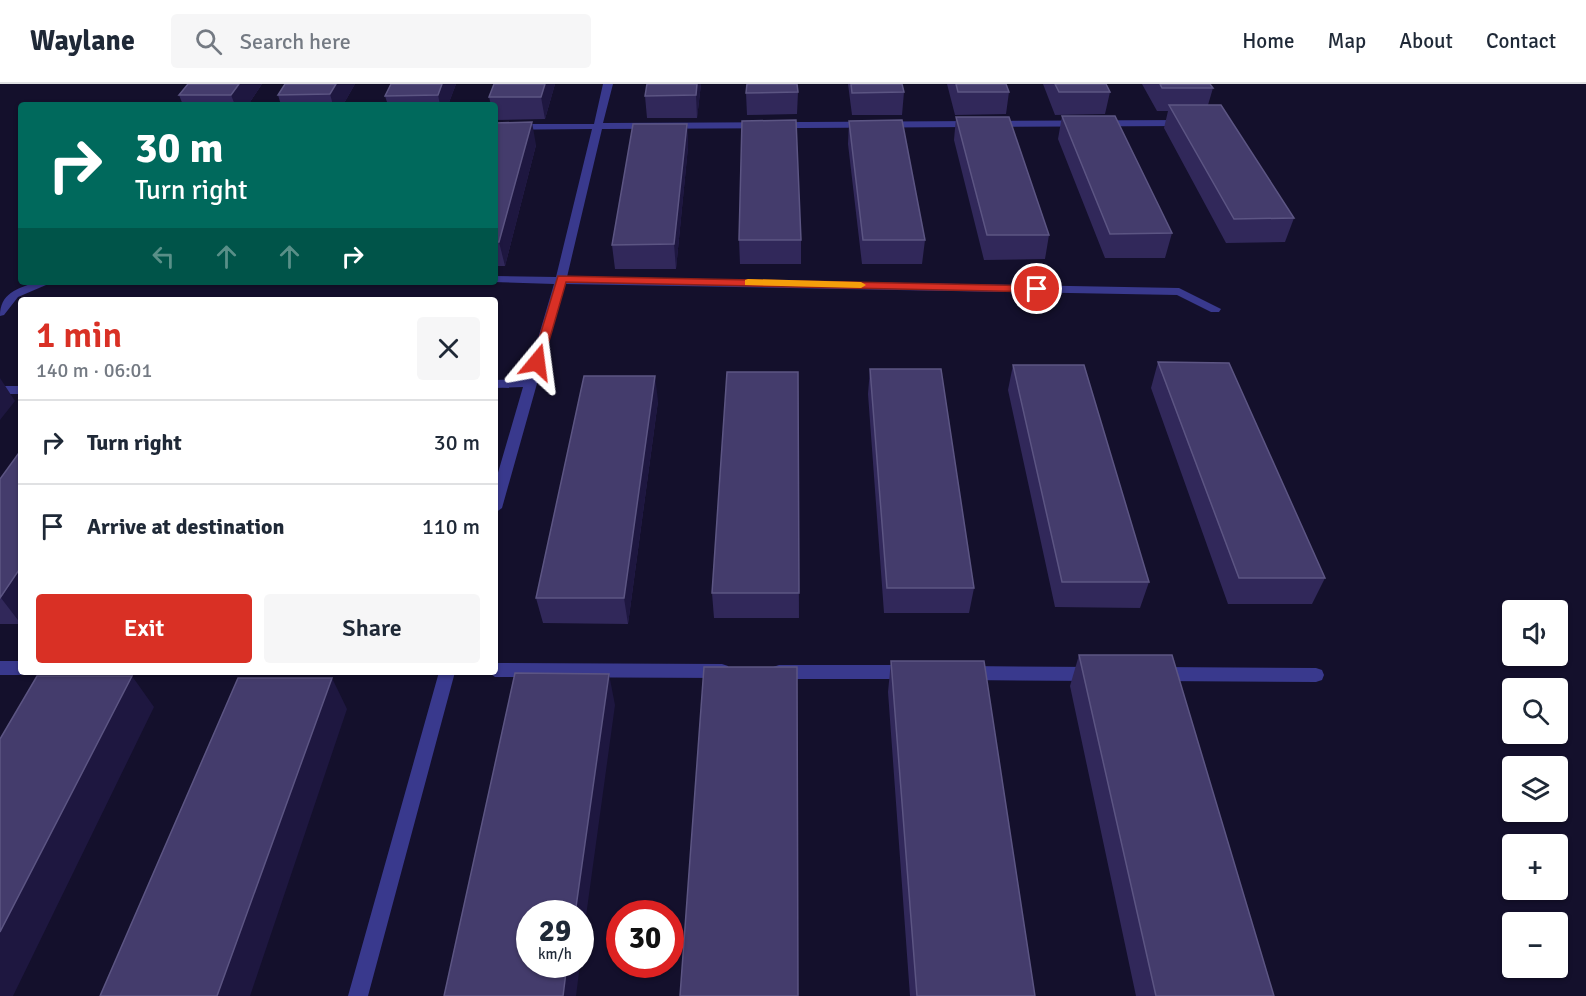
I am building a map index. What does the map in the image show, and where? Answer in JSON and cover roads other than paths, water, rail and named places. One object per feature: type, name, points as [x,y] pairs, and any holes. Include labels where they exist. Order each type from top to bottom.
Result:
[{"type":"street","points":[[498,498],[561,278],[608,84]]},
{"type":"street","points":[[498,127],[1200,123]]},
{"type":"street","points":[[498,279],[561,278],[1179,292],[1215,309]]},
{"type":"street","points":[[0,312],[14,294],[39,285]]},
{"type":"street","points":[[498,384],[531,383]]},
{"type":"street","points":[[0,390],[18,390]]},
{"type":"street","points":[[0,668],[18,668]]},
{"type":"street","points":[[498,670],[733,671]]},
{"type":"street","points":[[757,672],[924,673]]},
{"type":"street","points":[[947,673],[1114,674]]},
{"type":"street","points":[[1138,674],[1316,675]]},
{"type":"street","points":[[358,996],[446,675]]}]
